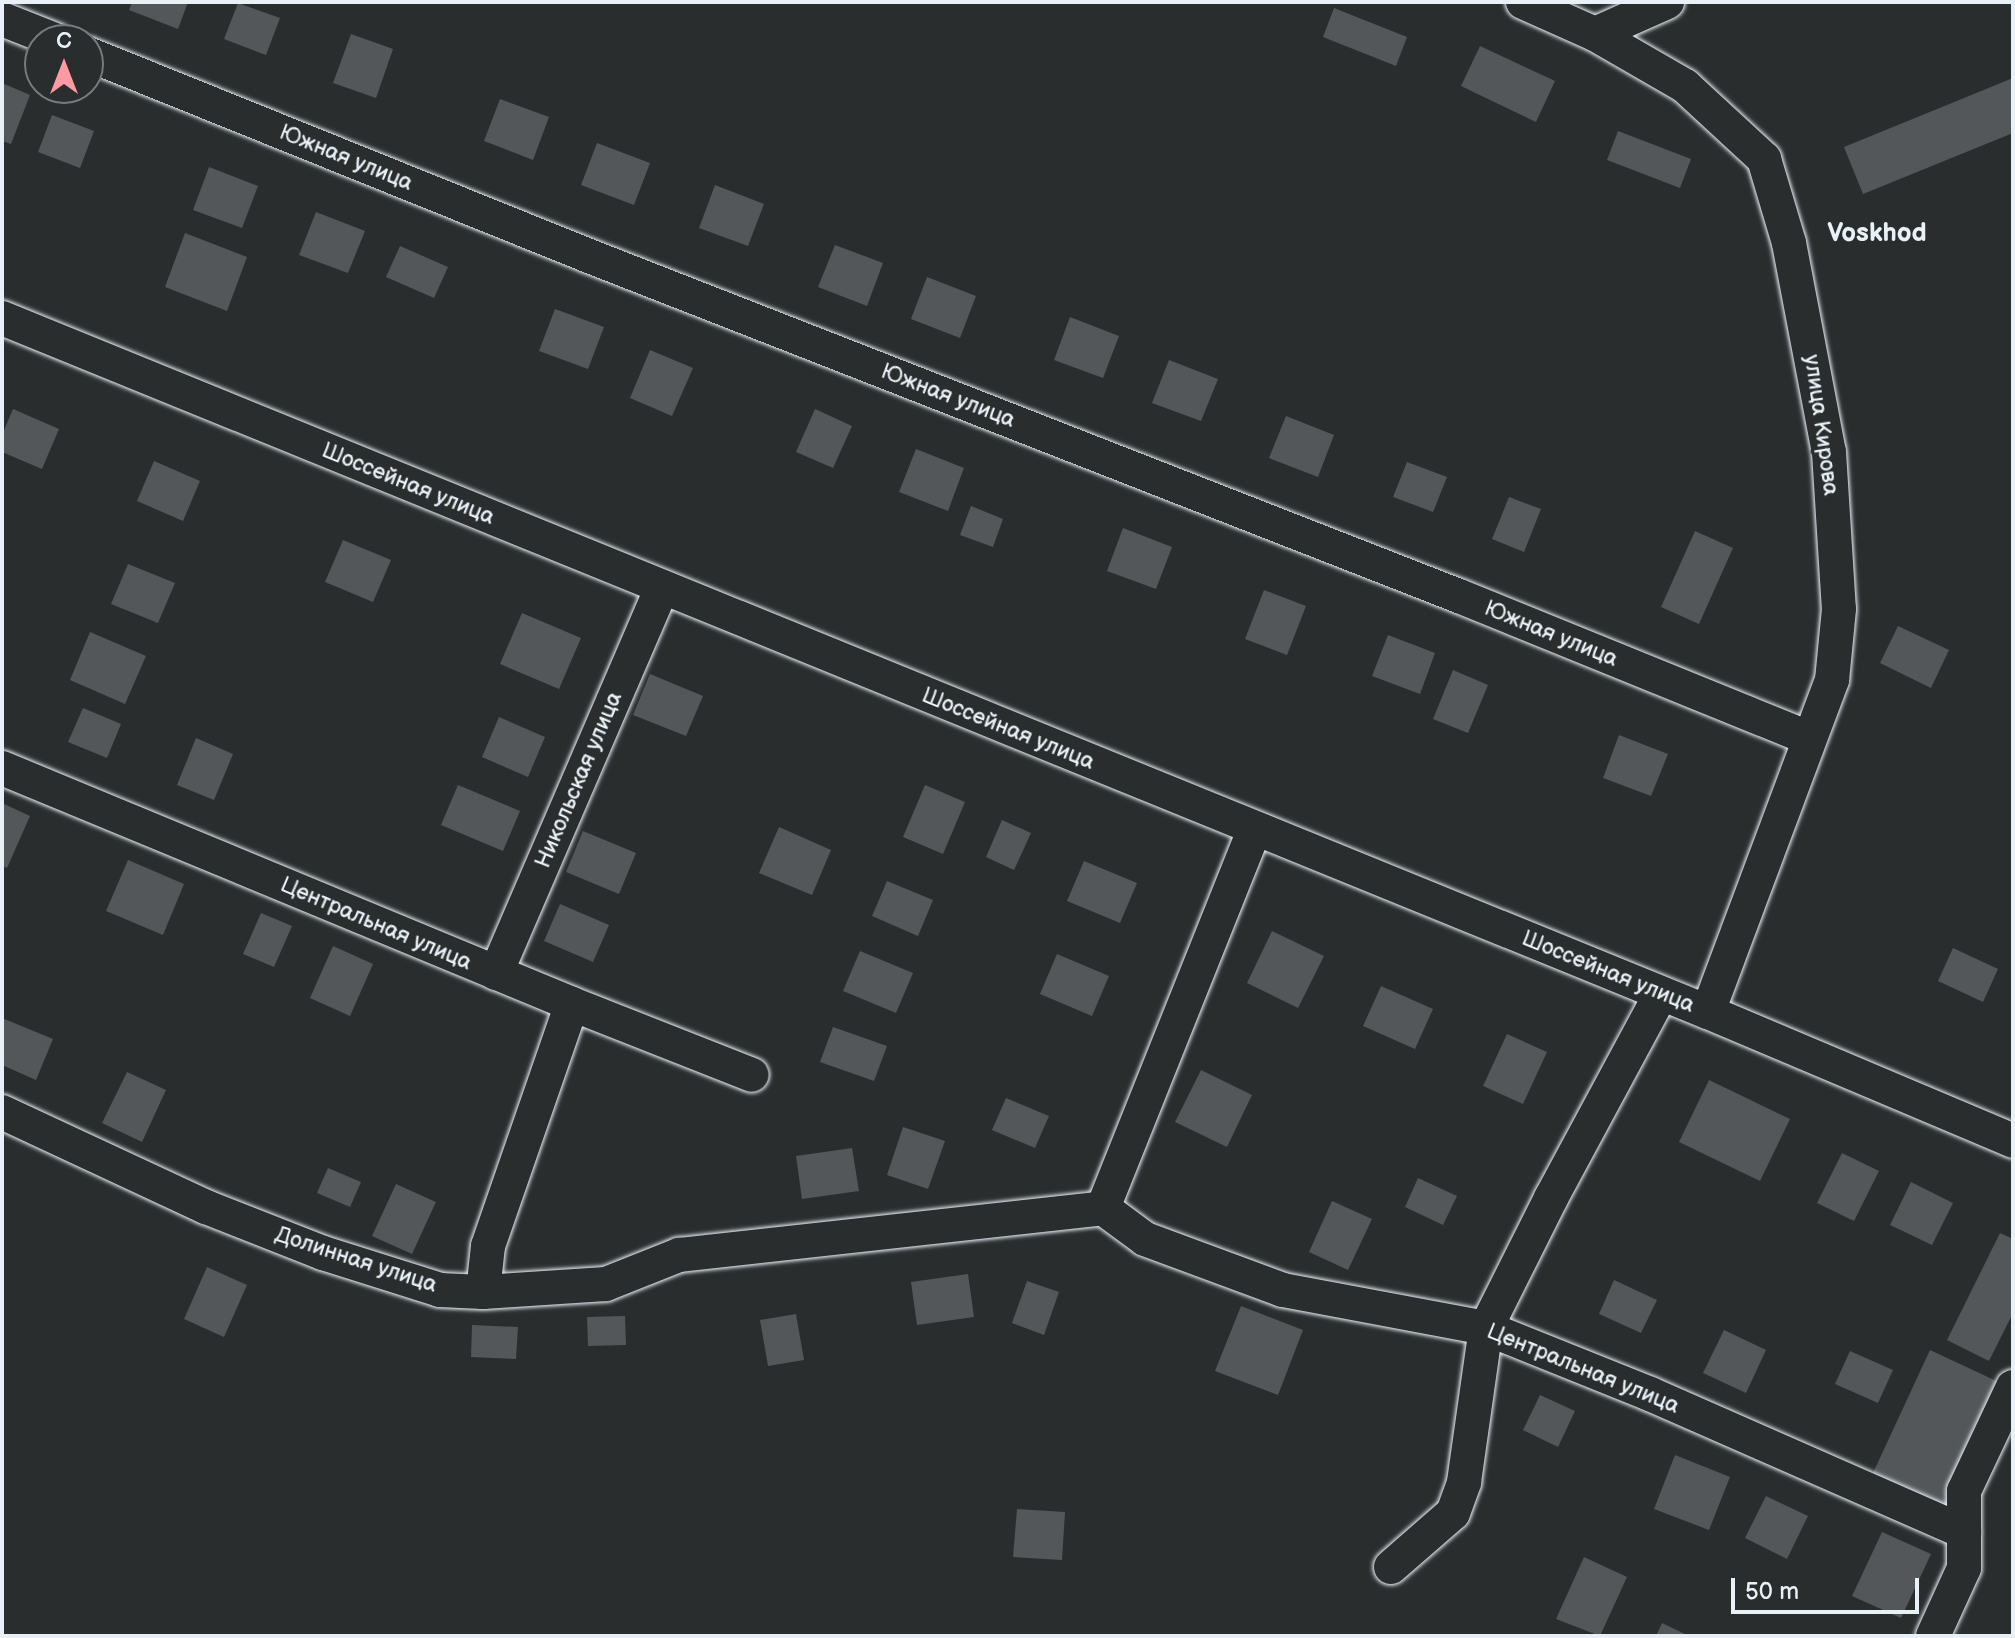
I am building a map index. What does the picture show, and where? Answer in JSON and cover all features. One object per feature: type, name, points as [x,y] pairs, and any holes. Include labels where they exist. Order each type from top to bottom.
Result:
[{"type":"street","name":"улица Кирова","points":[[1523,2],[1595,34],[1685,86],[1764,159],[1779,201],[1829,452],[1839,609],[1832,680],[1708,1012]]},
{"type":"street","points":[[1595,34],[1667,2]]},
{"type":"street","points":[[2,19],[24,28]]},
{"type":"street","name":"Южная улица","points":[[104,60],[589,256],[1474,602],[1809,738]]},
{"type":"street","name":"Шоссейная улица","points":[[2,318],[1254,830],[2011,1135]]},
{"type":"street","name":"Никольская улица","points":[[496,973],[662,588]]},
{"type":"street","name":"Центральная улица","points":[[2,768],[496,973],[752,1075]]},
{"type":"street","points":[[1103,1208],[1254,830]]},
{"type":"street","points":[[1391,1567],[1453,1513],[1464,1482],[1486,1328],[1551,1198],[1661,994]]},
{"type":"street","points":[[483,1292],[488,1246],[572,1004]]},
{"type":"street","name":"Долинная улица","points":[[2,1112],[206,1207],[323,1253],[440,1290],[483,1292],[606,1284],[679,1255],[1103,1208]]},
{"type":"street","name":"Центральная улица","points":[[1103,1208],[1145,1239],[1283,1290],[1486,1328],[1650,1394],[1964,1532]]},
{"type":"street","points":[[1933,1636],[1964,1568],[1964,1491],[2013,1387]]},
{"type":"building","points":[[132,2],[188,2],[178,29],[129,10]]},
{"type":"building","points":[[238,3],[280,18],[266,55],[224,39]]},
{"type":"building","points":[[1334,8],[1407,37],[1396,66],[1323,37]]},
{"type":"building","points":[[351,34],[393,49],[376,98],[333,83]]},
{"type":"building","points":[[1480,46],[1555,81],[1536,122],[1461,86]]},
{"type":"building","points":[[2013,78],[2013,133],[1863,194],[1844,147]]},
{"type":"building","points":[[2,83],[24,92],[24,104],[27,104],[11,144],[2,141]]},
{"type":"building","points":[[500,99],[549,117],[533,160],[484,141]]},
{"type":"building","points":[[52,115],[94,131],[80,168],[38,152]]},
{"type":"building","points":[[1618,131],[1691,159],[1680,188],[1607,160]]},
{"type":"building","points":[[597,143],[650,163],[634,205],[581,185]]},
{"type":"building","points":[[209,167],[258,186],[242,228],[193,210]]},
{"type":"building","points":[[715,185],[764,204],[748,246],[699,228]]},
{"type":"building","points":[[316,212],[365,231],[348,273],[299,255]]},
{"type":"building","points":[[185,233],[247,257],[227,311],[165,287]]},
{"type":"building","points":[[835,245],[883,263],[867,306],[818,287]]},
{"type":"building","points":[[400,246],[448,267],[434,298],[386,277]]},
{"type":"building","points":[[927,277],[976,296],[960,338],[911,319]]},
{"type":"building","points":[[555,309],[604,327],[588,369],[539,351]]},
{"type":"building","points":[[1070,317],[1119,336],[1103,378],[1054,360]]},
{"type":"building","points":[[650,350],[693,368],[672,416],[630,398]]},
{"type":"building","points":[[1169,360],[1218,379],[1201,421],[1152,403]]},
{"type":"building","points":[[13,409],[59,429],[42,469],[2,452],[2,435]]},
{"type":"building","points":[[815,409],[852,426],[833,468],[796,452]]},
{"type":"building","points":[[1286,416],[1334,435],[1318,477],[1269,458]]},
{"type":"building","points":[[916,449],[964,468],[948,511],[899,492]]},
{"type":"building","points":[[154,461],[200,481],[183,521],[137,501]]},
{"type":"building","points":[[1407,462],[1447,477],[1433,512],[1393,497]]},
{"type":"building","points":[[1509,497],[1541,509],[1524,552],[1492,539]]},
{"type":"building","points":[[971,506],[1003,519],[993,547],[960,535]]},
{"type":"building","points":[[1123,528],[1172,547],[1156,589],[1107,571]]},
{"type":"building","points":[[1695,531],[1733,548],[1699,624],[1661,607]]},
{"type":"building","points":[[343,540],[391,560],[373,602],[325,582]]},
{"type":"building","points":[[128,564],[175,583],[158,623],[111,604]]},
{"type":"building","points":[[1264,590],[1306,606],[1287,655],[1245,639]]},
{"type":"building","points":[[522,613],[581,638],[559,689],[500,664]]},
{"type":"building","points":[[1898,626],[1949,650],[1931,688],[1880,663]]},
{"type":"building","points":[[90,632],[146,656],[125,704],[70,680]]},
{"type":"building","points":[[1388,635],[1435,653],[1420,694],[1372,676]]},
{"type":"building","points":[[1453,670],[1488,685],[1468,733],[1433,719]]},
{"type":"building","points":[[650,674],[703,696],[686,736],[633,715]]},
{"type":"building","points":[[83,708],[121,724],[107,758],[68,742]]},
{"type":"building","points":[[499,717],[545,737],[528,777],[482,757]]},
{"type":"building","points":[[1619,735],[1668,754],[1651,796],[1603,778]]},
{"type":"building","points":[[196,738],[233,754],[214,800],[177,785]]},
{"type":"building","points":[[458,785],[520,811],[503,851],[441,825]]},
{"type":"building","points":[[925,785],[965,802],[943,854],[903,837]]},
{"type":"building","points":[[2,803],[30,816],[7,868],[2,866]]},
{"type":"building","points":[[1002,820],[1031,833],[1014,870],[986,857]]},
{"type":"building","points":[[779,827],[831,850],[812,895],[759,873]]},
{"type":"building","points":[[583,831],[636,853],[619,894],[566,872]]},
{"type":"building","points":[[128,860],[184,884],[163,935],[106,911]]},
{"type":"building","points":[[1084,861],[1137,883],[1120,923],[1067,901]]},
{"type":"building","points":[[887,881],[933,900],[918,936],[872,916]]},
{"type":"building","points":[[560,904],[609,925],[593,962],[544,941]]},
{"type":"building","points":[[261,913],[292,926],[274,967],[243,954]]},
{"type":"building","points":[[1272,931],[1324,956],[1298,1008],[1247,983]]},
{"type":"building","points":[[333,946],[373,964],[350,1016],[310,998]]},
{"type":"building","points":[[1953,948],[1998,969],[1983,1002],[1938,981]]},
{"type":"building","points":[[860,951],[913,973],[896,1013],[843,991]]},
{"type":"building","points":[[1057,954],[1109,976],[1092,1016],[1040,994]]},
{"type":"building","points":[[1381,986],[1433,1009],[1415,1049],[1363,1026]]},
{"type":"building","points":[[2,1018],[53,1039],[36,1080],[2,1065]]},
{"type":"building","points":[[833,1027],[887,1046],[874,1081],[820,1062]]},
{"type":"building","points":[[1507,1034],[1547,1052],[1523,1104],[1483,1086]]},
{"type":"building","points":[[1201,1070],[1252,1095],[1227,1147],[1175,1122]]},
{"type":"building","points":[[127,1072],[166,1090],[142,1142],[102,1123]]},
{"type":"building","points":[[1709,1080],[1790,1119],[1760,1181],[1679,1142]]},
{"type":"building","points":[[1006,1098],[1049,1116],[1035,1148],[992,1130]]},
{"type":"building","points":[[903,1127],[945,1141],[928,1189],[887,1175]]},
{"type":"building","points":[[852,1148],[859,1191],[802,1199],[796,1156]]},
{"type":"building","points":[[1842,1153],[1879,1171],[1854,1221],[1817,1203]]},
{"type":"building","points":[[328,1168],[361,1182],[350,1207],[317,1193]]},
{"type":"building","points":[[1418,1178],[1457,1196],[1443,1225],[1405,1207]]},
{"type":"building","points":[[1911,1182],[1953,1203],[1932,1245],[1890,1225]]},
{"type":"building","points":[[396,1184],[436,1202],[412,1254],[372,1236]]},
{"type":"building","points":[[1332,1201],[1372,1219],[1348,1270],[1309,1252]]},
{"type":"building","points":[[2000,1233],[2013,1239],[2013,1313],[1989,1361],[1947,1340]]},
{"type":"building","points":[[207,1267],[247,1285],[224,1337],[184,1319]]},
{"type":"building","points":[[968,1274],[974,1317],[917,1325],[911,1282]]},
{"type":"building","points":[[1614,1280],[1657,1300],[1641,1333],[1599,1314]]},
{"type":"building","points":[[1027,1281],[1059,1292],[1044,1335],[1012,1323]]},
{"type":"building","points":[[1241,1306],[1303,1330],[1278,1395],[1215,1371]]},
{"type":"building","points":[[796,1314],[804,1360],[768,1366],[760,1320]]},
{"type":"building","points":[[625,1316],[626,1345],[588,1346],[587,1317]]},
{"type":"building","points":[[472,1325],[518,1327],[516,1359],[471,1357]]},
{"type":"building","points":[[1724,1330],[1766,1350],[1746,1393],[1703,1373]]},
{"type":"building","points":[[1930,1350],[2007,1386],[1949,1509],[1873,1473]]},
{"type":"building","points":[[1850,1351],[1893,1370],[1878,1403],[1835,1384]]},
{"type":"building","points":[[1540,1395],[1575,1411],[1558,1447],[1523,1430]]},
{"type":"building","points":[[1675,1455],[1730,1477],[1709,1530],[1654,1509]]},
{"type":"building","points":[[1766,1496],[1808,1516],[1787,1559],[1745,1538]]},
{"type":"building","points":[[1017,1509],[1065,1512],[1062,1560],[1013,1557]]},
{"type":"building","points":[[1882,1532],[1931,1554],[1901,1618],[1852,1596]]},
{"type":"building","points":[[1584,1557],[1627,1577],[1600,1636],[1556,1619]]},
{"type":"building","points":[[1662,1623],[1689,1636],[1656,1636]]},
{"type":"district","name":"Voskhod","points":[[1877,234]]}]
